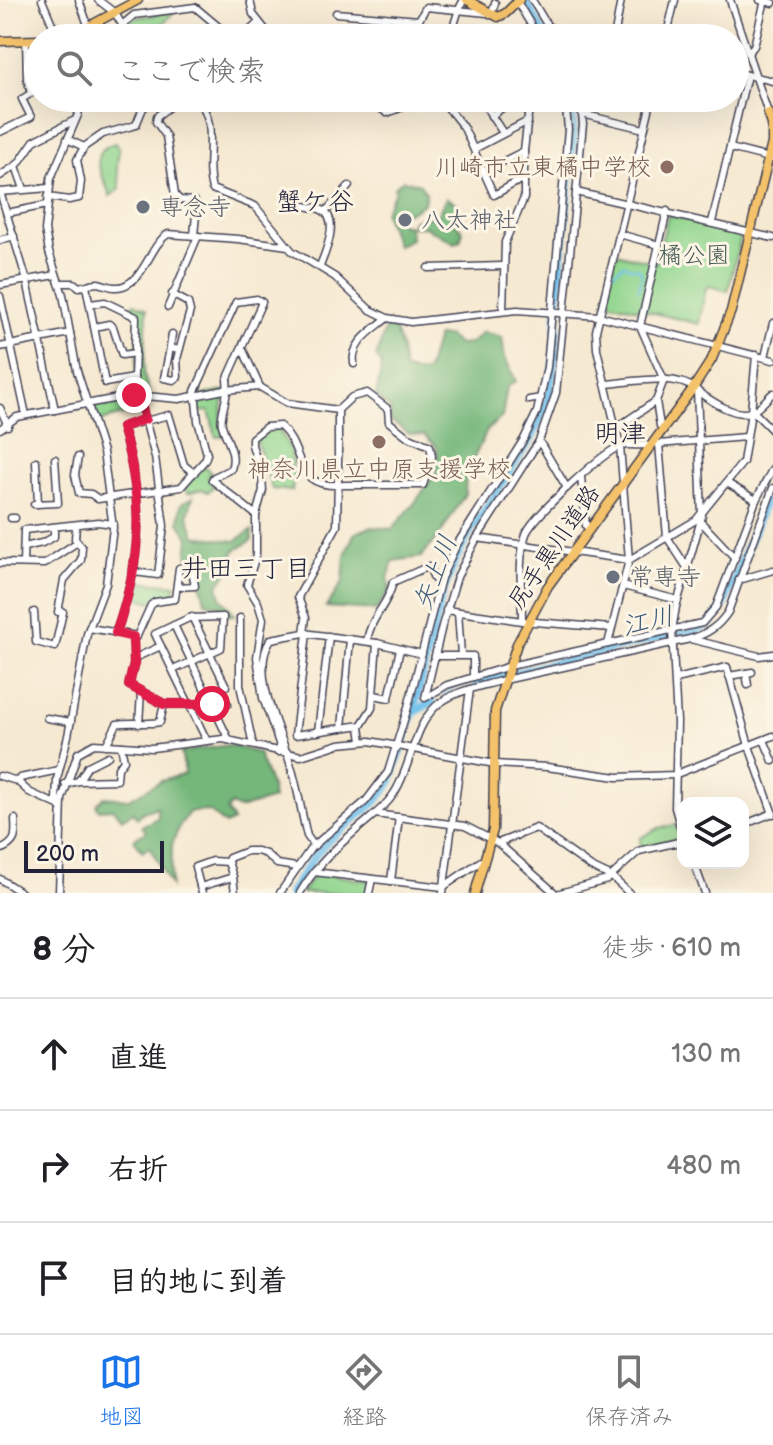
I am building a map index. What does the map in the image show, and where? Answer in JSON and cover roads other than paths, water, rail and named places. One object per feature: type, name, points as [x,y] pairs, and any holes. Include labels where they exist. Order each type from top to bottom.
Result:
[{"type":"main road","points":[[96,24],[138,0]]},
{"type":"main road","points":[[465,0],[489,14],[505,15],[518,0]]},
{"type":"main road","points":[[0,41],[24,40]]},
{"type":"main road","name":"尻手黒川道路","points":[[474,893],[492,840],[492,711],[501,681],[524,621],[586,526],[694,388],[716,345],[731,311],[748,231],[769,158],[773,133],[770,111]]},
{"type":"main road","name":"尻手黒川道路","points":[[653,443],[660,426],[694,388]]},
{"type":"main road","name":"尻手黒川道路","points":[[570,552],[623,479]]},
{"type":"main road","name":"尻手黒川道路","points":[[474,893],[481,861],[492,840]]},
{"type":"street","points":[[42,0],[52,24]]},
{"type":"street","points":[[79,0],[88,24]]},
{"type":"street","points":[[98,0],[115,13],[121,24]]},
{"type":"street","points":[[250,0],[253,14],[259,22]]},
{"type":"street","points":[[455,24],[458,8],[465,0]]},
{"type":"street","points":[[518,0],[531,24]]},
{"type":"street","points":[[532,0],[547,24]]},
{"type":"street","points":[[617,24],[621,0]]},
{"type":"street","points":[[669,24],[675,0]]},
{"type":"street","name":"尻手黒川道路","points":[[730,0],[738,24]]},
{"type":"street","points":[[749,52],[754,46],[763,0],[773,3]]},
{"type":"street","points":[[336,13],[419,20],[426,7],[458,8],[489,14],[494,1]]},
{"type":"street","points":[[123,24],[134,15],[196,4],[217,24]]},
{"type":"street","name":"尻手黒川道路","points":[[749,56],[770,111]]},
{"type":"street","points":[[749,75],[773,81]]},
{"type":"street","points":[[0,132],[31,117],[28,112]]},
{"type":"street","points":[[60,806],[56,793],[59,770],[89,628],[106,584],[113,524],[103,452],[77,371],[45,230],[54,169],[78,112]]},
{"type":"street","points":[[5,215],[47,201],[79,198],[81,181],[77,160],[84,147],[103,134],[136,125],[141,112]]},
{"type":"street","points":[[162,112],[156,122],[166,136],[175,195],[180,200],[194,201],[197,205],[196,235],[168,307]]},
{"type":"street","points":[[205,112],[210,127],[212,189],[255,206],[288,246],[320,266],[369,309],[387,318],[411,322],[503,311],[599,316],[773,360]]},
{"type":"street","points":[[451,112],[464,128],[494,195],[524,178]]},
{"type":"street","points":[[489,112],[503,133]]},
{"type":"street","points":[[491,116],[497,112]]},
{"type":"street","points":[[503,311],[505,238],[524,198],[524,151],[529,112]]},
{"type":"street","points":[[280,893],[314,846],[366,801],[388,772],[398,746],[441,578],[456,546],[524,439],[541,398],[547,367],[568,129],[566,112]]},
{"type":"street","points":[[608,644],[629,560],[620,446],[596,340],[599,316],[648,112]]},
{"type":"street","points":[[712,222],[738,112]]},
{"type":"street","points":[[644,129],[582,114],[565,313],[556,393],[549,421],[477,538],[457,577],[425,698],[447,685],[507,667],[707,620],[716,607],[756,500],[773,468]]},
{"type":"street","points":[[0,176],[16,166],[34,141],[76,120]]},
{"type":"street","points":[[474,149],[528,121]]},
{"type":"street","points":[[67,139],[84,147]]},
{"type":"street","points":[[730,148],[769,158]]},
{"type":"street","points":[[484,171],[524,151]]},
{"type":"street","points":[[16,166],[24,189]]},
{"type":"street","points":[[325,212],[349,186]]},
{"type":"street","points":[[49,188],[0,192],[27,281],[55,410]]},
{"type":"street","points":[[576,192],[773,238]]},
{"type":"street","points":[[290,199],[300,206],[325,212],[332,232],[320,266]]},
{"type":"street","points":[[616,428],[656,401],[664,380],[640,326],[667,211]]},
{"type":"street","points":[[619,234],[659,245]]},
{"type":"street","points":[[0,285],[57,279],[79,287],[96,283],[113,288],[127,284],[148,262],[166,235],[196,235],[288,246]]},
{"type":"street","points":[[0,240],[14,236]]},
{"type":"street","points":[[428,268],[503,266]]},
{"type":"street","points":[[86,286],[105,383],[134,378]]},
{"type":"street","points":[[172,294],[188,303],[190,311],[179,350],[178,377],[164,378],[172,334]]},
{"type":"street","points":[[0,296],[26,415]]},
{"type":"street","points":[[78,457],[75,475],[79,493],[91,494],[98,499],[181,487],[207,454],[194,396],[212,351],[236,302],[257,299],[262,302],[243,350],[228,376],[229,389],[222,422],[233,464],[231,469],[212,480],[256,515]]},
{"type":"street","points":[[90,304],[105,302],[136,317],[134,378],[155,457],[164,526],[158,575],[134,572]]},
{"type":"street","points":[[354,364],[354,349],[387,318]]},
{"type":"street","points":[[765,357],[773,323]]},
{"type":"street","points":[[94,327],[109,324],[113,327],[122,355],[135,353]]},
{"type":"street","points":[[0,347],[70,333]]},
{"type":"street","points":[[170,348],[179,350]]},
{"type":"street","points":[[243,350],[260,387]]},
{"type":"street","points":[[477,538],[629,560],[702,519],[743,462],[752,412],[756,355]]},
{"type":"street","points":[[605,384],[664,380],[694,388],[722,407],[741,412],[752,412],[772,395]]},
{"type":"street","points":[[0,429],[17,417],[138,394],[179,399],[229,389],[260,387],[287,403],[338,410]]},
{"type":"street","points":[[677,821],[674,775],[677,755],[676,679],[672,630],[702,519],[694,388]]},
{"type":"street","points":[[283,753],[263,698],[257,657],[263,619],[247,585],[256,555],[256,515],[263,490],[252,438],[266,427],[280,426],[300,465],[315,482],[338,485],[423,485],[432,454],[428,445],[407,436],[389,422],[388,409],[369,393],[356,394],[338,410],[338,485],[337,526],[298,597],[306,618],[295,735],[361,725]]},
{"type":"street","points":[[529,400],[541,398]]},
{"type":"street","points":[[656,401],[660,426]]},
{"type":"street","points":[[0,408],[8,426]]},
{"type":"street","points":[[752,412],[773,431]]},
{"type":"street","points":[[116,633],[131,589],[139,527],[122,427],[169,415],[184,465],[194,473]]},
{"type":"street","points":[[524,621],[526,535],[533,521],[567,488],[620,446],[746,437]]},
{"type":"street","points":[[539,441],[567,488]]},
{"type":"street","points":[[653,443],[667,537],[688,569]]},
{"type":"street","points":[[36,461],[36,504],[58,503],[55,459]]},
{"type":"street","points":[[581,477],[586,526]]},
{"type":"street","points":[[727,483],[756,500]]},
{"type":"street","points":[[300,893],[326,858],[392,796],[422,726],[436,706],[470,689],[690,639],[721,623],[728,612],[773,488]]},
{"type":"street","points":[[762,513],[773,511]]},
{"type":"street","points":[[702,519],[735,558]]},
{"type":"street","points":[[23,563],[24,530],[98,522],[113,524]]},
{"type":"street","points":[[34,612],[36,642],[55,647],[64,580],[81,560],[82,547],[75,539],[76,525]]},
{"type":"street","points":[[24,547],[54,537],[54,527]]},
{"type":"street","points":[[0,563],[44,564],[73,545]]},
{"type":"street","points":[[367,641],[371,622],[388,598],[393,582],[429,566],[434,579],[441,578]]},
{"type":"street","points":[[739,580],[771,572]]},
{"type":"street","points":[[623,586],[678,600]]},
{"type":"street","points":[[89,628],[133,637],[139,634],[151,605],[175,599],[177,587]]},
{"type":"street","points":[[446,610],[524,621],[611,628]]},
{"type":"street","points":[[458,612],[461,655]]},
{"type":"street","points":[[192,617],[226,686]]},
{"type":"street","points":[[173,670],[222,647],[223,617],[192,617],[155,634],[207,741]]},
{"type":"street","points":[[240,618],[240,685],[253,745]]},
{"type":"street","points":[[174,625],[229,740]]},
{"type":"street","points":[[314,846],[307,836],[267,699],[265,656],[271,639],[305,633],[367,641],[422,654]]},
{"type":"street","points":[[318,732],[329,636]]},
{"type":"street","points":[[133,637],[134,663],[129,685],[164,704],[228,704]]},
{"type":"street","points":[[342,728],[350,639]]},
{"type":"street","points":[[690,639],[759,656],[773,654]]},
{"type":"street","points":[[362,741],[361,725],[372,708],[374,695],[377,643]]},
{"type":"street","points":[[137,657],[161,646]]},
{"type":"street","points":[[374,695],[389,698],[400,649]]},
{"type":"street","points":[[435,656],[473,656],[473,677]]},
{"type":"street","points":[[676,679],[727,667],[749,746],[773,814],[749,823]]},
{"type":"street","points":[[729,676],[749,672],[748,685]]},
{"type":"street","points":[[443,890],[470,689]]},
{"type":"street","points":[[139,724],[141,692]]},
{"type":"street","points":[[104,745],[117,724],[144,726],[160,722],[164,704]]},
{"type":"street","points":[[47,718],[71,722]]},
{"type":"street","points":[[59,893],[60,806],[78,753],[87,746],[153,748],[229,740],[301,756],[362,741],[493,764],[547,767],[617,777],[674,775],[773,736]]},
{"type":"street","points":[[764,740],[773,761]]},
{"type":"street","points":[[104,745],[108,756]]},
{"type":"street","points":[[79,781],[88,766],[114,756],[121,748]]},
{"type":"street","points":[[65,784],[117,780],[118,768],[124,760],[121,748]]},
{"type":"street","points":[[19,782],[20,778],[59,770]]},
{"type":"street","points":[[0,776],[19,782],[29,792],[60,806]]},
{"type":"street","points":[[375,814],[465,826],[492,840],[557,893],[612,877],[639,851],[677,840]]},
{"type":"street","points":[[391,881],[399,817]]},
{"type":"street","points":[[0,850],[13,844],[16,839],[15,819]]},
{"type":"street","points":[[492,840],[536,828],[591,867],[612,877],[629,893]]},
{"type":"street","points":[[235,893],[229,858],[247,851],[266,854],[277,864],[296,867]]},
{"type":"street","points":[[228,862],[212,861],[195,867],[201,890],[233,877]]},
{"type":"street","points":[[314,872],[443,890],[481,861]]},
{"type":"street","points":[[0,869],[3,881],[0,889]]},
{"type":"street","points":[[696,869],[705,893]]},
{"type":"street","points":[[369,893],[372,879]]},
{"type":"street","points":[[3,881],[22,893]]},
{"type":"waterway","name":"矢上川","points":[[525,0],[538,24]]},
{"type":"waterway","name":"矢上川","points":[[290,893],[313,858],[331,838],[375,803],[390,784],[413,713],[443,592],[455,562],[470,532],[532,438],[544,410],[556,346],[574,132],[572,112]]},
{"type":"waterway","points":[[613,273],[624,264],[638,268],[642,275],[638,290]]},
{"type":"waterway","name":"江川","points":[[475,682],[694,632],[711,623],[724,605],[773,481]]},
{"type":"waterway","name":"江川","points":[[442,695],[457,686],[475,682]]},
{"type":"waterway","name":"江川","points":[[413,713],[432,702]]},
{"type":"place","name":"川崎市立東橘中学校","points":[[667,167]]},
{"type":"place","name":"専念寺","points":[[143,207]]},
{"type":"place","name":"八太神社","points":[[405,220]]},
{"type":"place","name":"神奈川県立中原支援学校","points":[[379,442]]},
{"type":"place","name":"常専寺","points":[[613,577]]},
{"type":"district","name":"蟹ケ谷","points":[[315,202]]},
{"type":"district","name":"明津","points":[[620,434]]},
{"type":"district","name":"井田三丁目","points":[[246,569]]},
{"type":"park label","name":"橘公園","points":[[694,255]]}]
